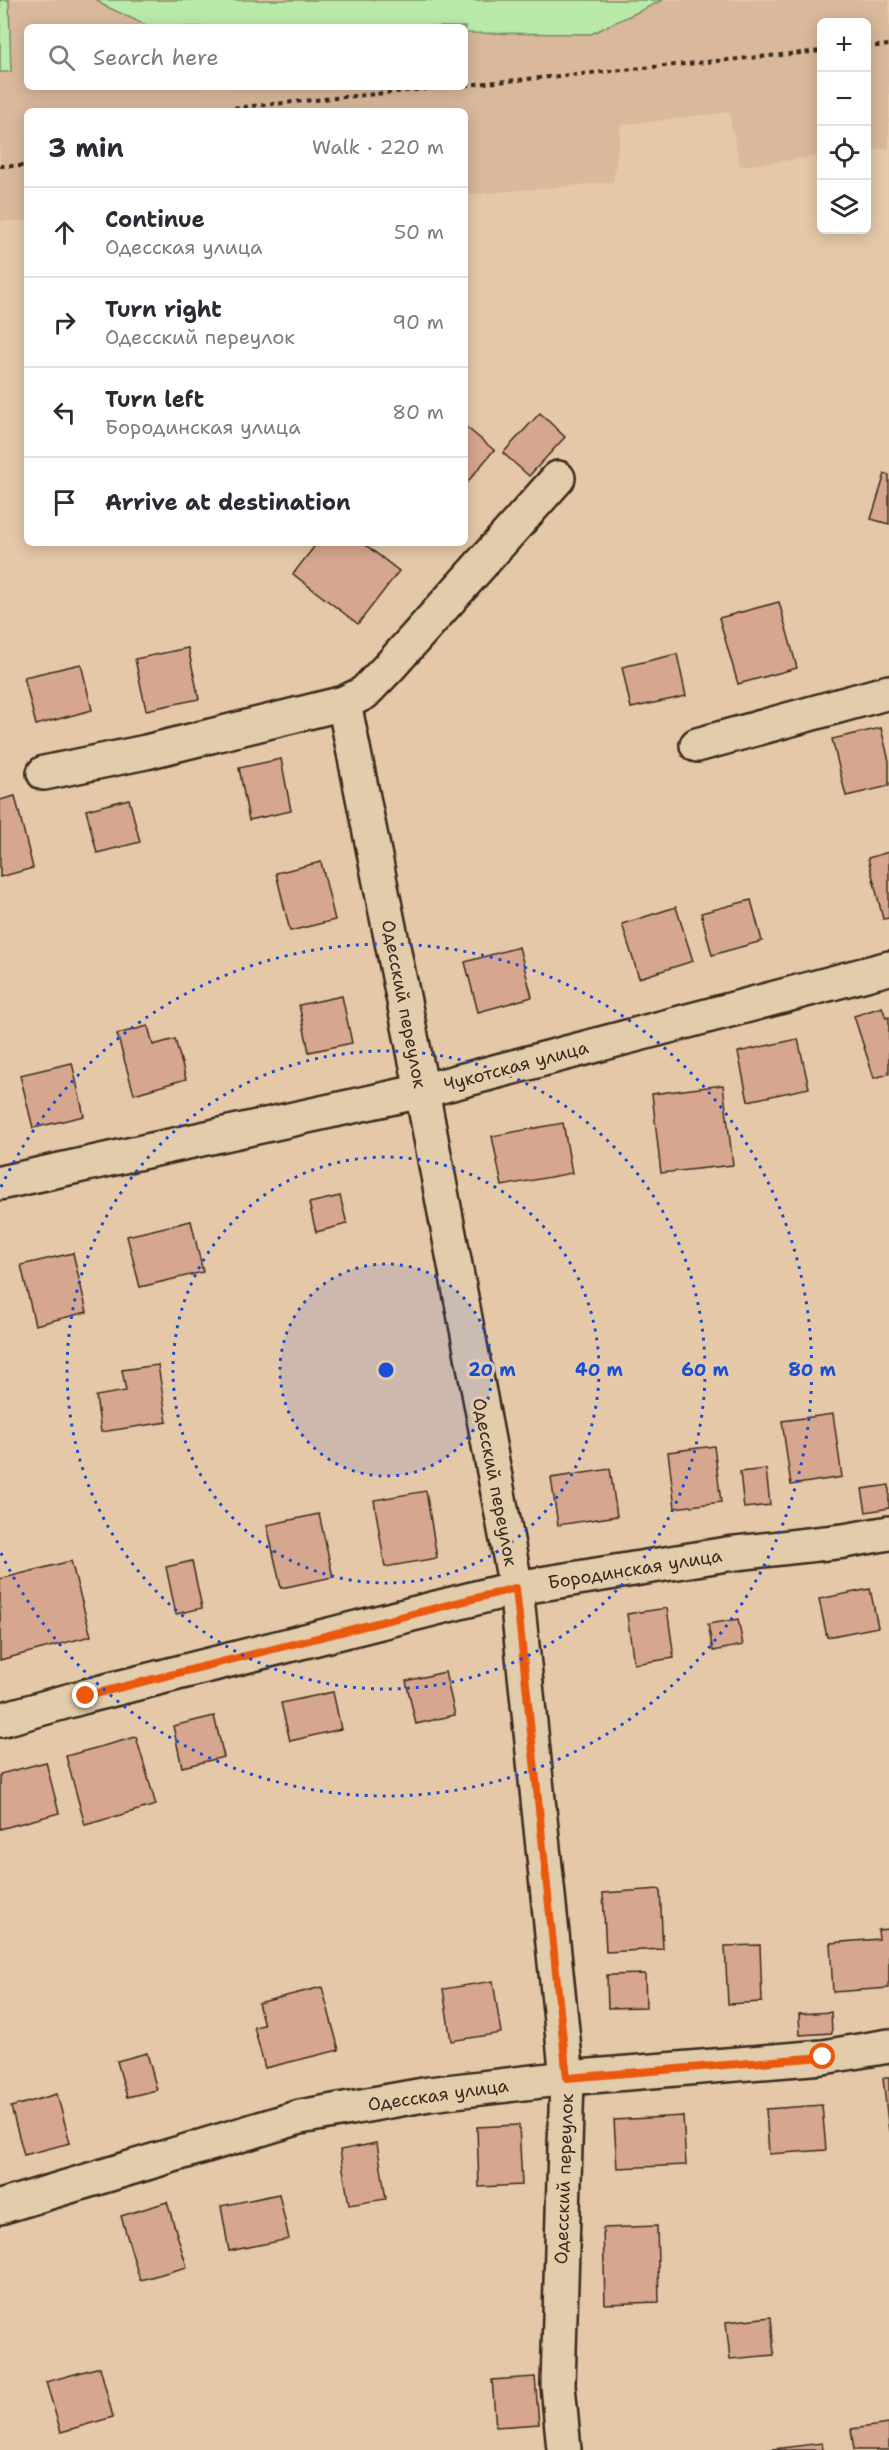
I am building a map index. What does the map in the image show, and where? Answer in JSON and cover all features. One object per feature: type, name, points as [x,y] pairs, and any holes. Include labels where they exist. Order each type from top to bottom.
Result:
[{"type":"street","points":[[44,773],[146,752],[344,703],[364,693],[392,665],[558,478]]},
{"type":"street","points":[[697,745],[889,692]]},
{"type":"street","name":"Одесский переулок","points":[[344,703],[422,1091],[516,1588],[567,2078],[558,2385],[564,2450]]},
{"type":"street","name":"Чукотская улица","points":[[0,1182],[422,1091],[889,968]]},
{"type":"street","name":"Бородинская улица","points":[[0,1720],[86,1696],[516,1588],[727,1554],[844,1541],[889,1533]]},
{"type":"street","name":"Одесская улица","points":[[0,2208],[300,2117],[429,2094],[567,2078],[823,2057],[889,2046]]},
{"type":"path","points":[[871,47],[889,45]]},
{"type":"path","points":[[468,85],[817,51]]},
{"type":"path","points":[[232,108],[416,90]]},
{"type":"path","points":[[0,166],[24,166]]},
{"type":"shaded area","points":[[0,0],[889,0],[889,148],[871,150],[871,18],[817,18],[817,156],[740,166],[729,112],[621,125],[613,182],[468,195],[468,108],[24,108],[24,221],[0,221]]},
{"type":"green space","points":[[0,0],[9,0],[11,72],[0,72]]},
{"type":"green space","points":[[97,0],[663,0],[591,34],[468,33],[468,24],[144,24]]},
{"type":"building","points":[[540,413],[565,437],[529,476],[503,453]]},
{"type":"building","points":[[468,428],[494,450],[468,481]]},
{"type":"building","points":[[885,474],[889,475],[889,524],[871,519]]},
{"type":"building","points":[[315,546],[367,546],[399,571],[358,624],[293,574]]},
{"type":"building","points":[[779,602],[797,668],[738,684],[719,618]]},
{"type":"building","points":[[188,648],[199,699],[146,710],[135,659]]},
{"type":"building","points":[[677,654],[686,696],[631,708],[622,667]]},
{"type":"building","points":[[81,664],[92,710],[36,725],[24,677]]},
{"type":"building","points":[[881,728],[889,761],[889,786],[846,796],[832,739]]},
{"type":"building","points":[[281,759],[291,811],[249,820],[239,768]]},
{"type":"building","points":[[15,796],[33,868],[0,877],[0,800]]},
{"type":"building","points":[[129,799],[140,842],[97,853],[86,810]]},
{"type":"building","points":[[889,852],[889,918],[883,919],[868,858]]},
{"type":"building","points":[[321,862],[335,920],[290,931],[276,873]]},
{"type":"building","points":[[751,900],[762,941],[712,955],[701,913]]},
{"type":"building","points":[[676,907],[693,961],[639,978],[622,924]]},
{"type":"building","points":[[519,947],[532,997],[478,1012],[465,962]]},
{"type":"building","points":[[342,996],[352,1043],[309,1052],[299,1005]]},
{"type":"building","points":[[882,1007],[886,1018],[889,1017],[889,1074],[874,1078],[854,1016]]},
{"type":"building","points":[[148,1026],[153,1045],[175,1039],[186,1079],[134,1094],[117,1034]]},
{"type":"building","points":[[798,1039],[809,1088],[748,1101],[738,1052]]},
{"type":"building","points":[[72,1063],[84,1116],[33,1128],[20,1075]]},
{"type":"building","points":[[723,1085],[733,1165],[661,1173],[652,1094]]},
{"type":"building","points":[[563,1123],[572,1173],[502,1186],[492,1136]]},
{"type":"building","points":[[340,1196],[347,1224],[316,1232],[309,1203]]},
{"type":"building","points":[[191,1221],[203,1272],[140,1287],[127,1236]]},
{"type":"building","points":[[73,1253],[87,1312],[35,1325],[21,1265]]},
{"type":"building","points":[[158,1365],[167,1422],[101,1432],[96,1396],[126,1391],[122,1370]]},
{"type":"building","points":[[833,1414],[842,1477],[791,1485],[782,1421]]},
{"type":"building","points":[[714,1446],[721,1502],[675,1508],[668,1452]]},
{"type":"building","points":[[610,1469],[617,1516],[558,1525],[551,1478]]},
{"type":"building","points":[[766,1469],[770,1505],[744,1508],[740,1472]]},
{"type":"building","points":[[889,1485],[889,1508],[866,1512],[862,1489]]},
{"type":"building","points":[[426,1491],[437,1558],[385,1567],[374,1500]]},
{"type":"building","points":[[319,1514],[333,1577],[281,1588],[267,1525]]},
{"type":"building","points":[[71,1561],[91,1636],[0,1660],[0,1579]]},
{"type":"building","points":[[192,1561],[202,1608],[176,1614],[166,1567]]},
{"type":"building","points":[[870,1589],[878,1627],[827,1637],[819,1599]]},
{"type":"building","points":[[667,1608],[674,1658],[634,1664],[627,1614]]},
{"type":"building","points":[[738,1619],[743,1645],[713,1651],[708,1624]]},
{"type":"building","points":[[445,1672],[455,1715],[416,1724],[406,1681]]},
{"type":"building","points":[[333,1692],[341,1729],[290,1741],[281,1703]]},
{"type":"building","points":[[214,1716],[224,1757],[182,1767],[173,1726]]},
{"type":"building","points":[[136,1737],[156,1805],[85,1825],[66,1756]]},
{"type":"building","points":[[46,1762],[59,1813],[0,1829],[0,1774]]},
{"type":"building","points":[[660,1889],[663,1949],[606,1952],[603,1893]]},
{"type":"building","points":[[889,1929],[889,1988],[833,1992],[830,1943],[879,1939],[878,1930]]},
{"type":"building","points":[[760,1945],[762,2002],[728,2004],[725,1946]]},
{"type":"building","points":[[645,1974],[646,2007],[608,2008],[607,1975]]},
{"type":"building","points":[[493,1981],[501,2033],[451,2041],[443,1989]]},
{"type":"building","points":[[322,1987],[339,2050],[265,2068],[254,2027],[264,2025],[258,2003]]},
{"type":"building","points":[[831,2012],[832,2033],[800,2035],[799,2014]]},
{"type":"building","points":[[147,2053],[157,2090],[127,2097],[117,2061]]},
{"type":"building","points":[[883,2078],[889,2078],[889,2132]]},
{"type":"building","points":[[57,2094],[70,2143],[24,2155],[11,2107]]},
{"type":"building","points":[[822,2105],[826,2150],[769,2154],[766,2109]]},
{"type":"building","points":[[683,2116],[686,2165],[617,2168],[614,2120]]},
{"type":"building","points":[[519,2125],[522,2185],[479,2187],[477,2127]]},
{"type":"building","points":[[377,2143],[386,2199],[349,2205],[340,2150]]},
{"type":"building","points":[[279,2194],[289,2239],[229,2251],[221,2206]]},
{"type":"building","points":[[167,2202],[187,2267],[140,2280],[121,2216]]},
{"type":"building","points":[[657,2226],[659,2302],[605,2304],[603,2228]]},
{"type":"building","points":[[771,2317],[774,2355],[730,2359],[726,2322]]},
{"type":"building","points":[[100,2367],[113,2417],[61,2432],[46,2382]]},
{"type":"building","points":[[535,2377],[539,2424],[496,2427],[492,2380]]},
{"type":"building","points":[[889,2424],[889,2450],[854,2450],[851,2429]]},
{"type":"building","points":[[822,2443],[823,2450],[765,2450]]},
{"type":"route","points":[[86,1696],[516,1588],[567,2078],[823,2057]]}]
